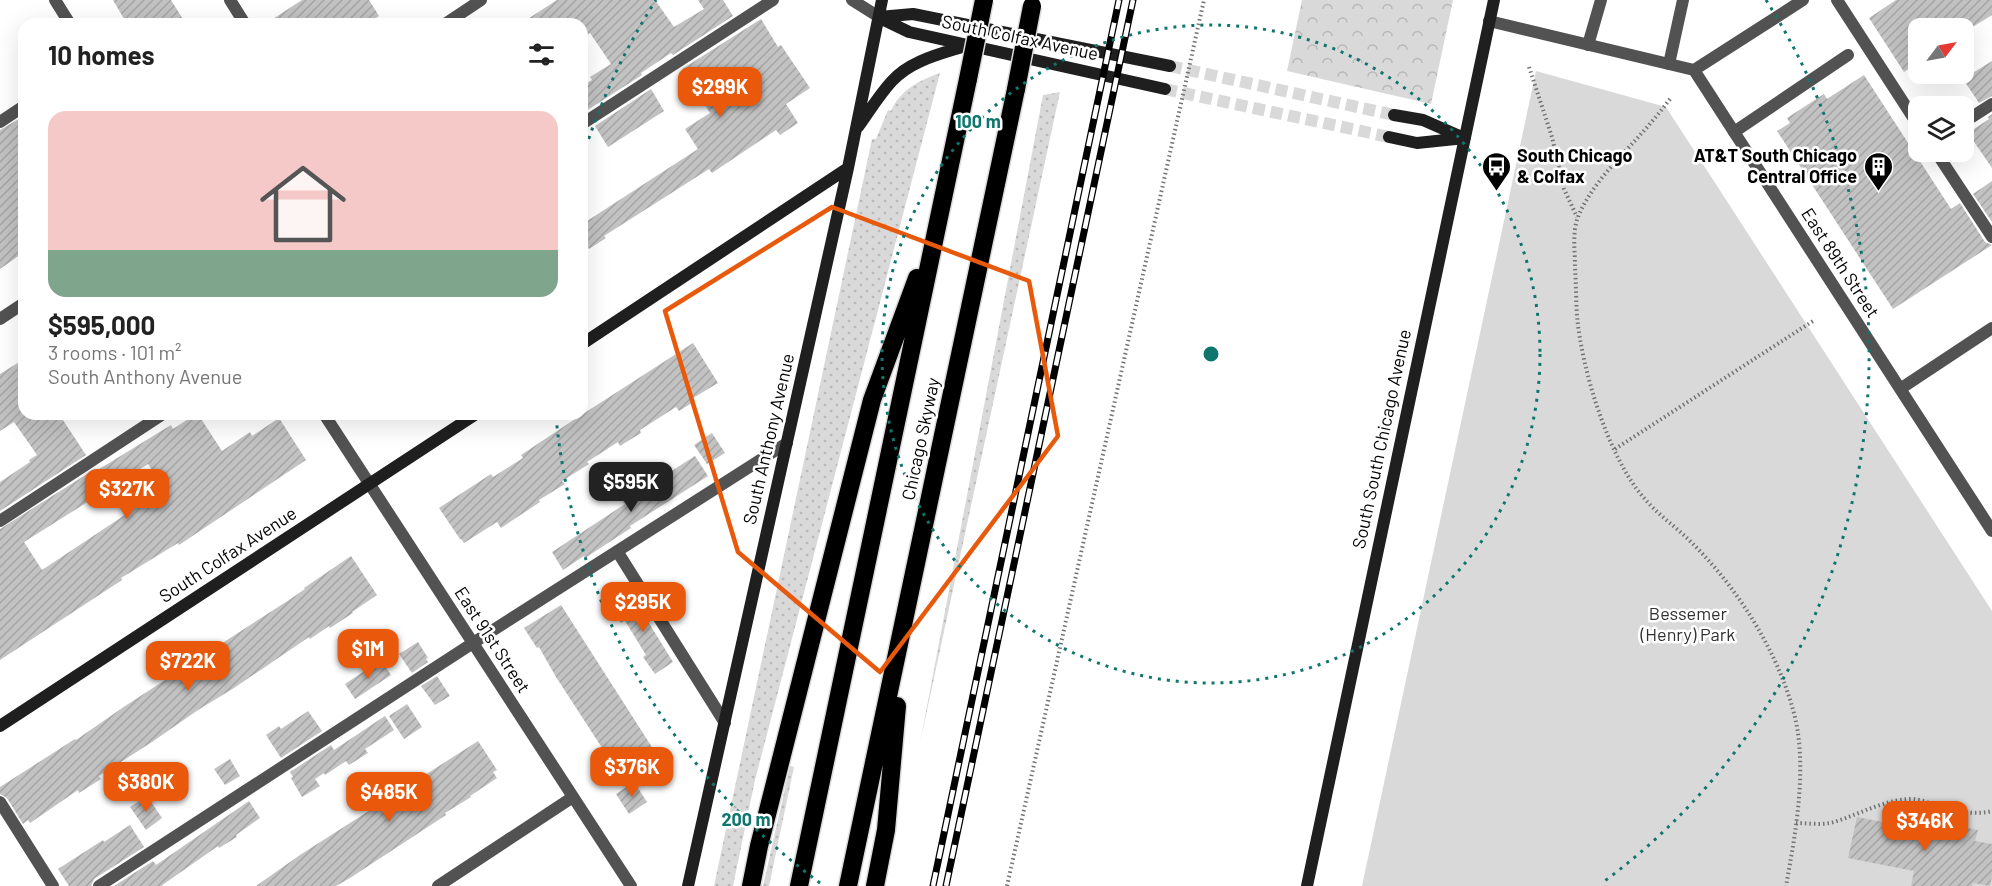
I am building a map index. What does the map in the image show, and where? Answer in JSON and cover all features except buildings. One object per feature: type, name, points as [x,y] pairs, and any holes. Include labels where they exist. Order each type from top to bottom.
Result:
[{"type":"highway","name":"Chicago Skyway","points":[[799,886],[984,0]]},
{"type":"highway","name":"Chicago Skyway","points":[[848,886],[1016,89],[1032,3]]},
{"type":"highway","points":[[751,886],[872,400],[939,220]]},
{"type":"highway","points":[[875,886],[886,830],[903,626]]},
{"type":"main road","name":"South Anthony Avenue","points":[[688,886],[848,168],[882,0]]},
{"type":"main road","name":"South South Chicago Avenue","points":[[1307,886],[1494,0]]},
{"type":"main road","name":"South Colfax Avenue","points":[[879,17],[913,14],[1170,66]]},
{"type":"main road","name":"South Colfax Avenue","points":[[879,17],[909,32],[1166,89]]},
{"type":"main road","points":[[856,130],[899,74],[924,59],[968,45]]},
{"type":"main road","points":[[1394,115],[1423,120],[1465,138]]},
{"type":"main road","points":[[1389,137],[1417,143],[1465,138]]},
{"type":"main road","points":[[588,340],[848,168]]},
{"type":"main road","name":"South Colfax Avenue","points":[[0,726],[467,420]]},
{"type":"street","points":[[55,0],[66,18]]},
{"type":"street","points":[[230,0],[241,18]]},
{"type":"street","points":[[454,18],[481,0]]},
{"type":"street","points":[[588,120],[773,0]]},
{"type":"street","points":[[852,0],[879,17]]},
{"type":"street","points":[[1588,45],[1601,0]]},
{"type":"street","points":[[1669,64],[1683,0]]},
{"type":"street","points":[[1489,21],[1694,70],[1803,0]]},
{"type":"street","points":[[1837,0],[1908,110]]},
{"type":"street","points":[[1734,132],[1848,55]]},
{"type":"street","name":"East 89th Street","points":[[1694,70],[1992,531]]},
{"type":"street","points":[[1974,116],[1992,104]]},
{"type":"street","points":[[0,122],[18,110]]},
{"type":"street","points":[[1943,162],[1992,237]]},
{"type":"street","points":[[0,319],[18,307]]},
{"type":"street","points":[[1900,389],[1992,328]]},
{"type":"street","points":[[0,521],[154,420]]},
{"type":"street","name":"East 91st Street","points":[[328,420],[631,886]]},
{"type":"street","points":[[99,886],[473,643],[787,443]]},
{"type":"street","points":[[617,551],[724,723]]},
{"type":"street","points":[[438,886],[573,797]]},
{"type":"street","points":[[0,802],[53,886]]},
{"type":"path","points":[[1007,886],[1204,0]]},
{"type":"path","points":[[1529,67],[1552,137],[1564,189],[1577,218]]},
{"type":"path","points":[[1670,99],[1640,136],[1619,156],[1577,218],[1574,233],[1577,317],[1586,365],[1606,432],[1627,475],[1643,498],[1691,542],[1741,602],[1781,675],[1793,708],[1799,741],[1796,823],[1786,886]]},
{"type":"path","points":[[1615,449],[1813,321]]},
{"type":"path","points":[[1796,823],[1835,822],[1877,805],[1898,800],[1915,799],[1956,812],[1992,811]]},
{"type":"highlighted area","points":[[832,207],[1029,281],[1058,436],[880,672],[738,552],[665,311]]},
{"type":"green space","points":[[1302,0],[1453,0],[1431,104],[1287,71]]},
{"type":"green space","name":"Bessemer (Henry) Park","points":[[1536,71],[1666,107],[1992,611],[1992,886],[1362,886]]},
{"type":"green space","points":[[940,73],[755,780],[733,886],[714,886],[872,139],[876,139],[888,110],[891,111],[905,92],[925,79]]},
{"type":"green space","points":[[1060,92],[920,743],[1043,95]]},
{"type":"green space","points":[[790,766],[794,767],[769,886],[763,886]]},
{"type":"tunnel","points":[[1170,66],[1394,115]]},
{"type":"tunnel","points":[[1165,89],[1389,137]]},
{"type":"railway","points":[[933,886],[1119,0]]},
{"type":"railway","points":[[946,886],[1133,0]]},
{"type":"place","name":"South Chicago & Colfax","points":[[1496,192]]},
{"type":"place","name":"AT&T South Chicago Central Office","points":[[1878,192]]}]
